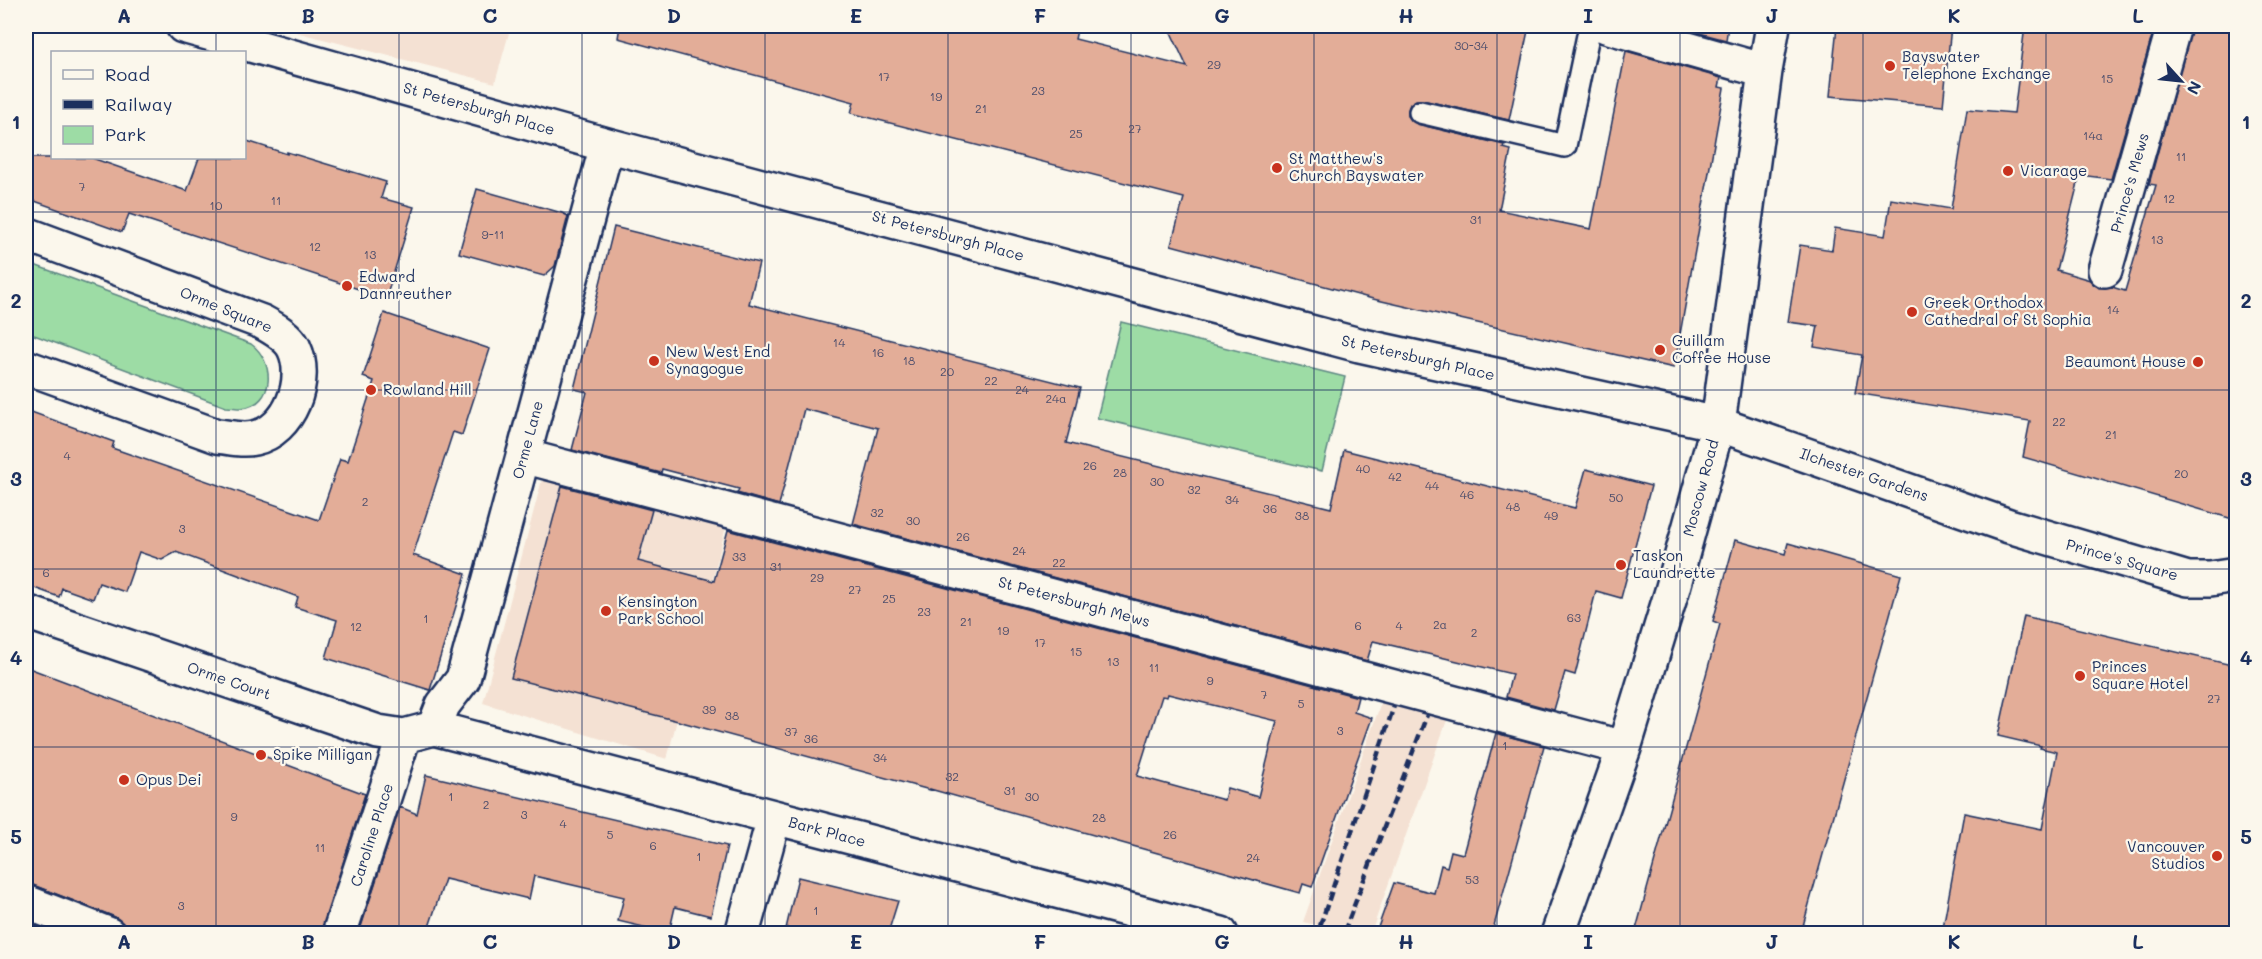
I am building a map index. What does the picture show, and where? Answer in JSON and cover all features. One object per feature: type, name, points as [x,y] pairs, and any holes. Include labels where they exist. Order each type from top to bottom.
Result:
[{"type":"street","name":"St Petersburgh Place","points":[[183,26],[608,145],[1368,347],[1718,424]]},
{"type":"street","points":[[1606,26],[1765,71]]},
{"type":"street","name":"Moscow Road","points":[[1558,933],[1624,748],[1672,591],[1718,424],[1773,26]]},
{"type":"street","name":"Prince's Mews","points":[[2105,270],[2174,26]]},
{"type":"street","name":"Orme Lane","points":[[419,732],[463,679],[608,145]]},
{"type":"street","name":"Orme Square","points":[[26,234],[262,322],[278,331],[294,347],[299,369],[295,395],[287,416],[273,431],[254,438],[237,438],[217,436],[26,367]]},
{"type":"street","name":"Ilchester Gardens","points":[[1718,424],[2009,526]]},
{"type":"street","name":"St Petersburgh Mews","points":[[523,456],[1624,748]]},
{"type":"street","name":"Prince's Square","points":[[2009,526],[2188,579],[2236,575]]},
{"type":"street","name":"Orme Court","points":[[26,612],[378,732],[419,732]]},
{"type":"street","name":"Bark Place","points":[[419,732],[774,818],[1221,933]]},
{"type":"street","name":"Caroline Place","points":[[339,933],[419,732]]},
{"type":"street","points":[[742,933],[774,818]]},
{"type":"street","points":[[26,902],[108,933]]},
{"type":"lane","points":[[1420,112],[1565,146],[1590,26]]},
{"type":"shaded area","points":[[272,26],[511,26],[495,83]]},
{"type":"shaded area","name":"Kensington Park School","points":[[544,472],[728,519],[667,759],[483,703]]},
{"type":"shaded area","points":[[1381,703],[1447,720],[1371,933],[1349,933],[1303,922]]},
{"type":"green space","points":[[26,262],[251,344],[259,352],[268,371],[266,391],[261,399],[252,405],[241,408],[226,407],[26,332]]},
{"type":"green space","points":[[1121,322],[1345,377],[1322,471],[1097,418]]},
{"type":"building","points":[[620,26],[1078,26],[1075,39],[1187,67],[1168,26],[1529,26],[1509,120],[1422,100],[1416,100],[1410,104],[1408,116],[1417,124],[1504,145],[1503,148],[1511,150],[1499,210],[1591,229],[1626,51],[1721,78],[1719,87],[1724,88],[1674,368],[1373,299],[1171,245],[1184,198],[851,113],[854,102],[618,38]]},
{"type":"building","points":[[1673,26],[1728,26],[1726,40]]},
{"type":"building","points":[[1837,26],[1951,26],[1943,106],[1830,96]]},
{"type":"building","points":[[2025,26],[2155,26],[2111,179],[2080,175],[2056,270],[2090,280],[2099,288],[2112,287],[2125,291],[2156,185],[2149,184],[2192,26],[2236,26],[2236,520],[2023,457],[2030,421],[1855,393],[1862,355],[1814,347],[1818,326],[1788,322],[1800,245],[1832,250],[1835,228],[1885,236],[1891,199],[1951,209],[1967,109],[2014,113]]},
{"type":"building","points":[[246,141],[386,182],[381,198],[414,207],[386,298],[129,214],[122,232],[26,198],[26,158],[95,159],[187,191],[199,159],[246,159]]},
{"type":"building","points":[[477,189],[568,216],[555,266],[544,276],[459,253]]},
{"type":"building","points":[[614,227],[759,263],[749,304],[1080,388],[1066,443],[1331,508],[1344,450],[1575,508],[1586,469],[1651,486],[1621,598],[1596,591],[1575,675],[1565,672],[1554,710],[1506,697],[1512,674],[1373,641],[1367,661],[853,524],[878,428],[804,409],[779,505],[737,493],[739,489],[662,469],[661,473],[572,450],[587,392],[574,389]]},
{"type":"building","points":[[384,313],[490,349],[462,435],[453,432],[413,555],[466,574],[430,690],[326,658],[337,620],[295,607],[298,597],[176,552],[162,560],[139,552],[125,592],[99,583],[93,599],[62,588],[59,597],[26,585],[26,410],[114,442],[112,448],[319,520],[340,459],[348,461],[374,381],[363,377]]},
{"type":"building","points":[[562,486],[652,510],[638,561],[714,581],[728,530],[1358,697],[1354,712],[1372,718],[1312,887],[1303,884],[1300,893],[930,789],[511,678]],"holes":[[[1168,694],[1277,721],[1258,797],[1227,788],[1224,800],[1137,776],[1162,696],[1167,697]]]},
{"type":"building","points":[[1735,540],[1785,554],[1788,543],[1901,575],[1801,933],[1635,933],[1720,624],[1713,621]]},
{"type":"building","points":[[2024,616],[2236,666],[2236,933],[1942,933],[1964,813],[2042,829],[2057,752],[1998,736]]},
{"type":"building","points":[[26,667],[365,794],[321,933],[126,933],[123,923],[115,917],[26,884]]},
{"type":"building","points":[[1496,733],[1544,746],[1492,933],[1376,933],[1394,883],[1434,893],[1441,865],[1447,867],[1451,851],[1463,854]]},
{"type":"building","points":[[426,775],[727,846],[711,916],[675,907],[669,933],[618,921],[624,897],[534,876],[529,899],[445,879],[427,933],[359,933],[400,807],[417,814]]},
{"type":"building","points":[[798,877],[898,901],[888,933],[785,933]]},
{"type":"building","points":[[26,922],[55,933],[26,933]]},
{"type":"railway","points":[[1320,926],[1394,706]]},
{"type":"railway","points":[[1344,932],[1427,715]]},
{"type":"place","name":"Bayswater Telephone Exchange","points":[[1890,66]]},
{"type":"place","name":"St Matthew's Church Bayswater","points":[[1277,168]]},
{"type":"place","name":"Vicarage","points":[[2008,171]]},
{"type":"place","name":"Edward Dannreuther","points":[[347,286]]},
{"type":"place","name":"Greek Orthodox Cathedral of St Sophia","points":[[1912,312]]},
{"type":"place","name":"Guillam Coffee House","points":[[1660,350]]},
{"type":"place","name":"New West End Synagogue","points":[[654,361]]},
{"type":"place","name":"Beaumont House","points":[[2198,362]]},
{"type":"place","name":"Rowland Hill","points":[[371,390]]},
{"type":"place","name":"Taskon Laundrette","points":[[1621,565]]},
{"type":"place","name":"Kensington Park School","points":[[606,611]]},
{"type":"place","name":"Princes Square Hotel","points":[[2080,676]]},
{"type":"place","name":"Spike Milligan","points":[[261,755]]},
{"type":"place","name":"Opus Dei","points":[[124,780]]},
{"type":"place","name":"Vancouver Studios","points":[[2217,856]]}]
